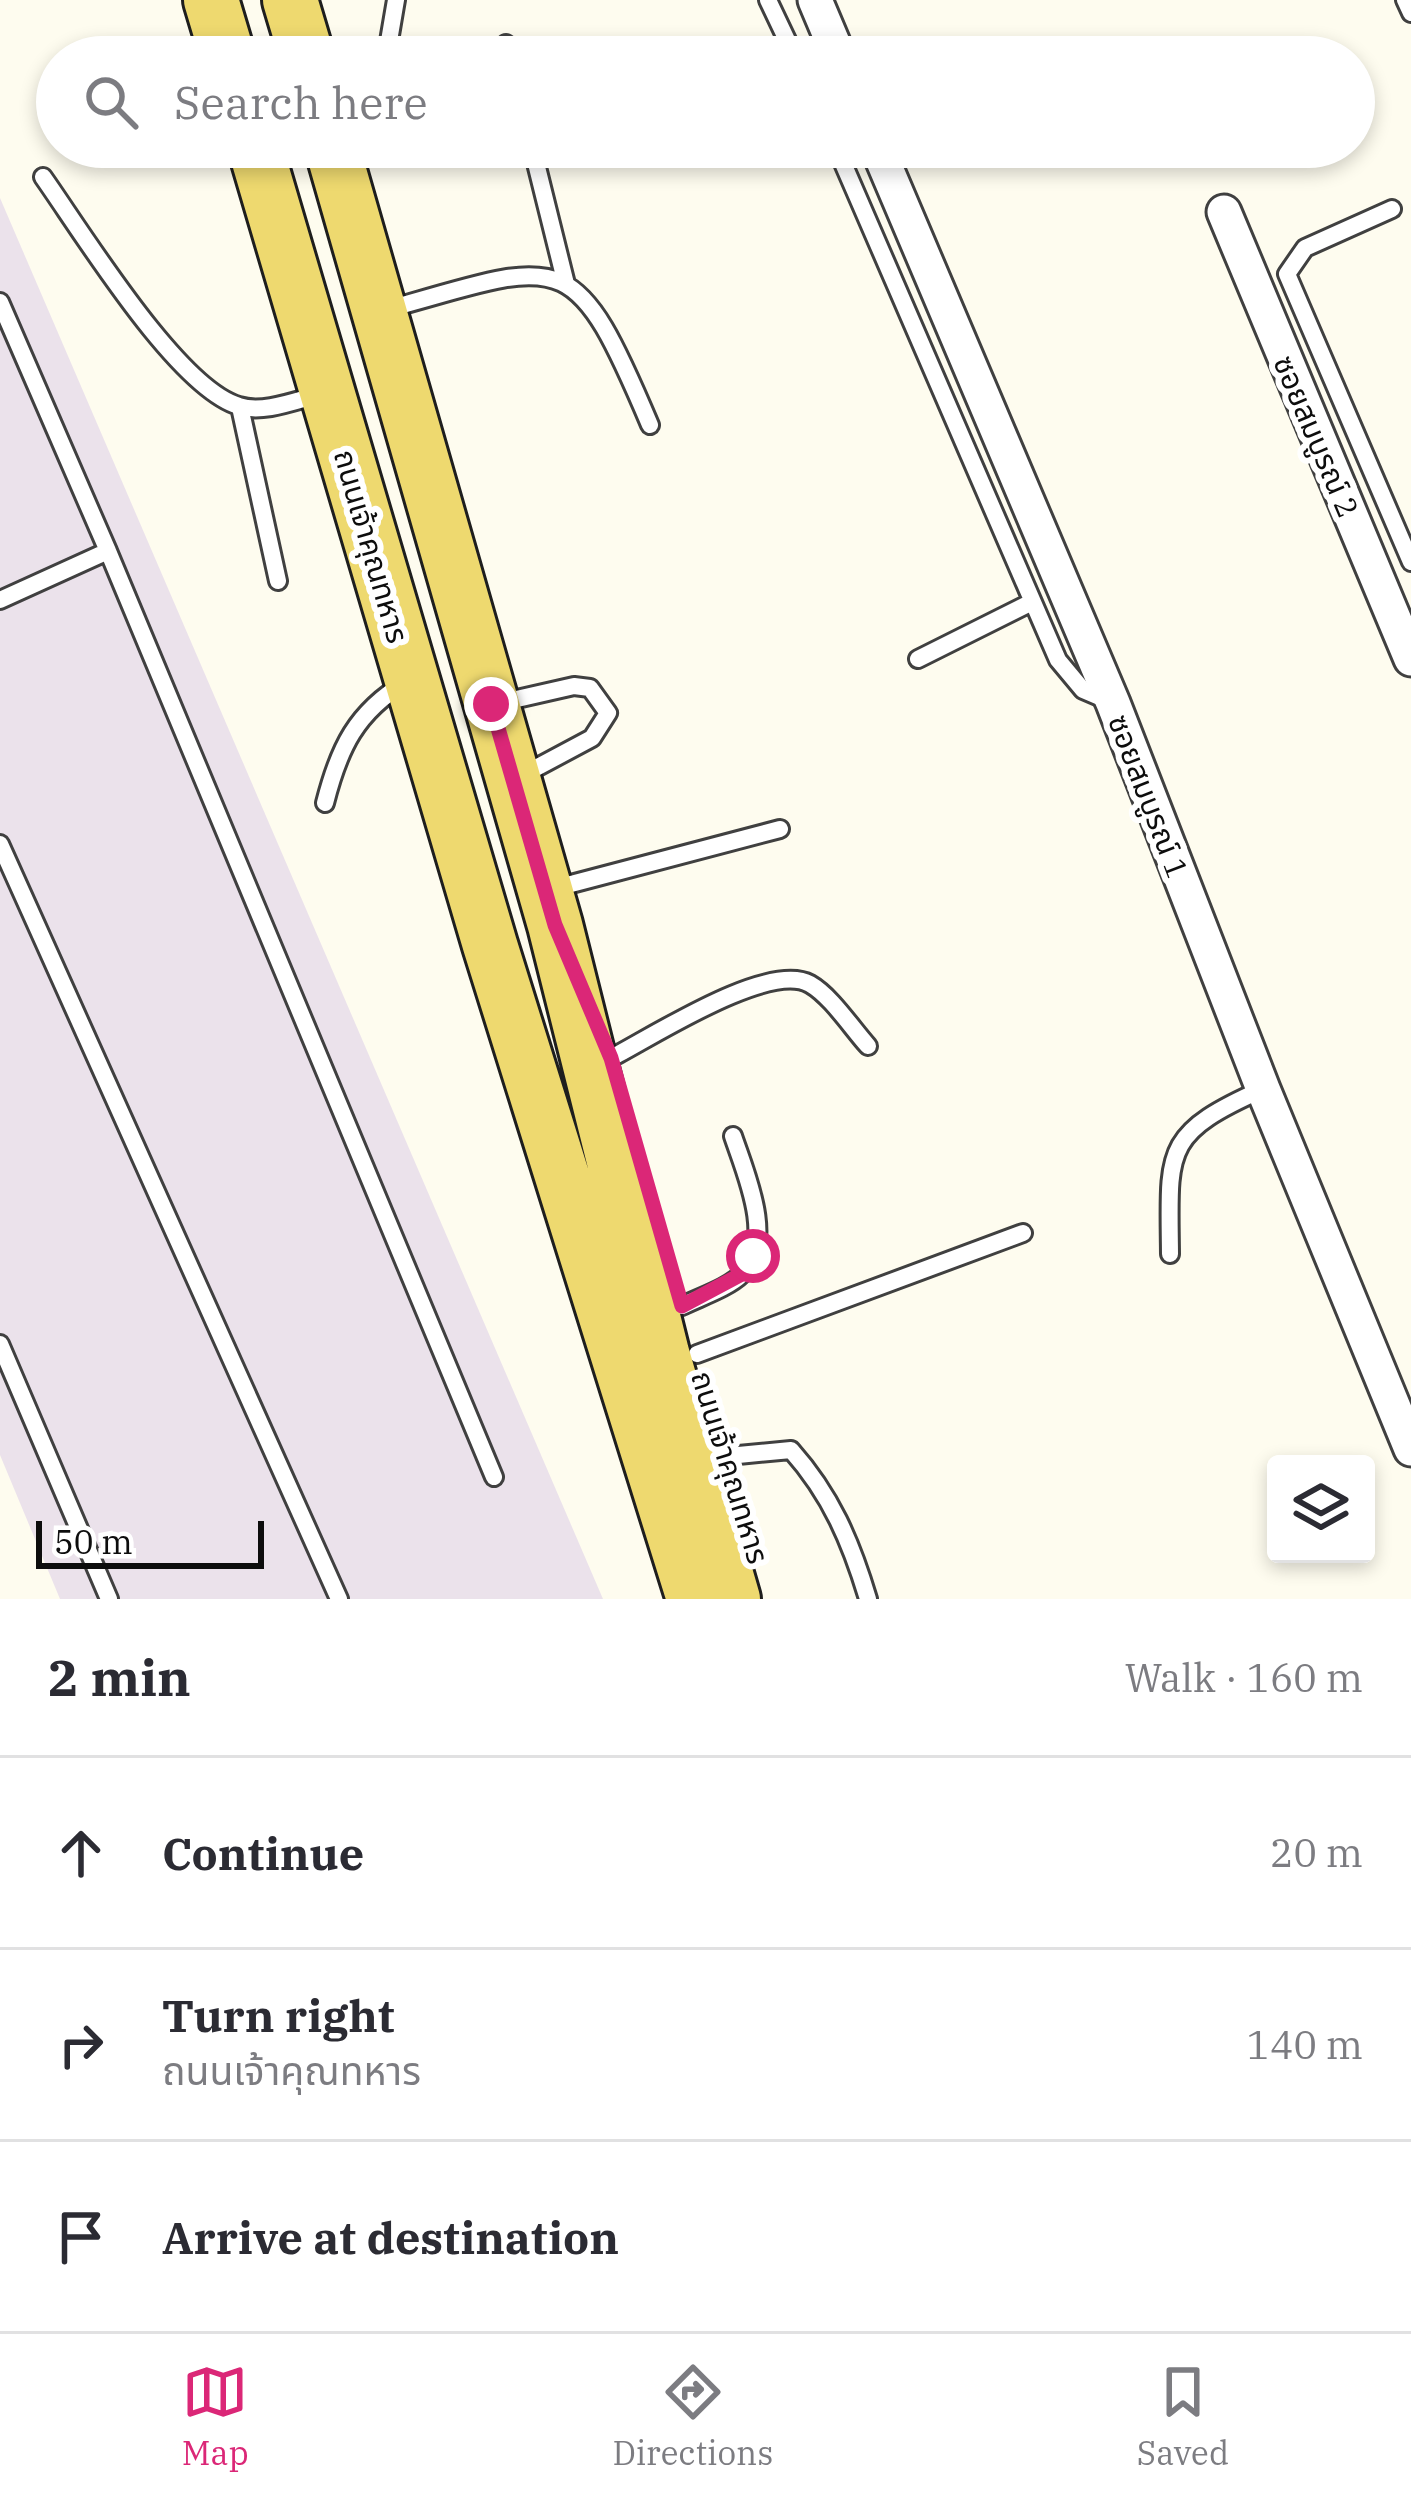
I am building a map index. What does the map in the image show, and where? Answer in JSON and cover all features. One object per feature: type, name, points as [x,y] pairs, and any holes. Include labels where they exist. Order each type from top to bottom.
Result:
[{"type":"main road","points":[[211,0],[222,36]]},
{"type":"main road","points":[[290,0],[301,36]]},
{"type":"main road","name":"ถนนเจ้าคุณทหาร","points":[[261,168],[490,945],[694,1599]]},
{"type":"main road","name":"ถนนเจ้าคุณทหาร","points":[[338,168],[550,908],[662,1353],[733,1599]]},
{"type":"main road","name":"ถนนเจ้าคุณทหาร","points":[[550,908],[611,1058],[770,1599]]},
{"type":"main road","name":"ถนนเจ้าคุณทหาร","points":[[490,945],[531,1161],[658,1599]]},
{"type":"street","points":[[815,0],[830,36]]},
{"type":"street","name":"ซอยสมบูรณ์ 1","points":[[886,168],[1113,703],[1263,1089],[1411,1449]]},
{"type":"street","name":"ซอยสมบูรณ์ 2","points":[[1224,212],[1411,659]]},
{"type":"lane","points":[[390,36],[396,0]]},
{"type":"lane","points":[[768,0],[785,36]]},
{"type":"lane","points":[[1406,0],[1411,13]]},
{"type":"lane","points":[[537,168],[566,284]]},
{"type":"lane","points":[[845,168],[1030,603],[1069,676],[1084,690],[1113,703]]},
{"type":"lane","points":[[43,177],[160,341],[215,393],[240,407],[272,406],[327,393]]},
{"type":"lane","points":[[1392,209],[1305,248],[1287,274],[1411,562]]},
{"type":"lane","points":[[379,312],[505,275],[544,274],[593,304],[609,327],[650,425]]},
{"type":"lane","points":[[0,302],[494,1477]]},
{"type":"lane","points":[[240,407],[278,581]]},
{"type":"lane","points":[[0,600],[108,551]]},
{"type":"lane","points":[[918,659],[1030,603]]},
{"type":"lane","points":[[325,802],[336,756],[359,717],[412,679]]},
{"type":"lane","points":[[491,704],[574,686],[590,688],[608,713],[592,738],[513,780]]},
{"type":"lane","points":[[550,908],[780,829]]},
{"type":"lane","points":[[0,844],[339,1599]]},
{"type":"lane","points":[[611,1058],[755,984],[791,979],[812,985],[868,1046]]},
{"type":"lane","points":[[1170,1253],[1169,1174],[1178,1141],[1213,1112],[1263,1089]]},
{"type":"lane","points":[[690,1330],[753,1256],[757,1225],[733,1136]]},
{"type":"lane","points":[[690,1330],[1023,1233]]},
{"type":"lane","points":[[0,1344],[109,1599]]},
{"type":"lane","points":[[728,1456],[791,1450],[823,1486],[852,1545],[868,1599]]},
{"type":"shaded area","points":[[0,198],[603,1599],[60,1599],[0,1455]]},
{"type":"route","points":[[491,704],[555,925],[611,1058],[682,1306],[742,1274],[753,1256]]}]
